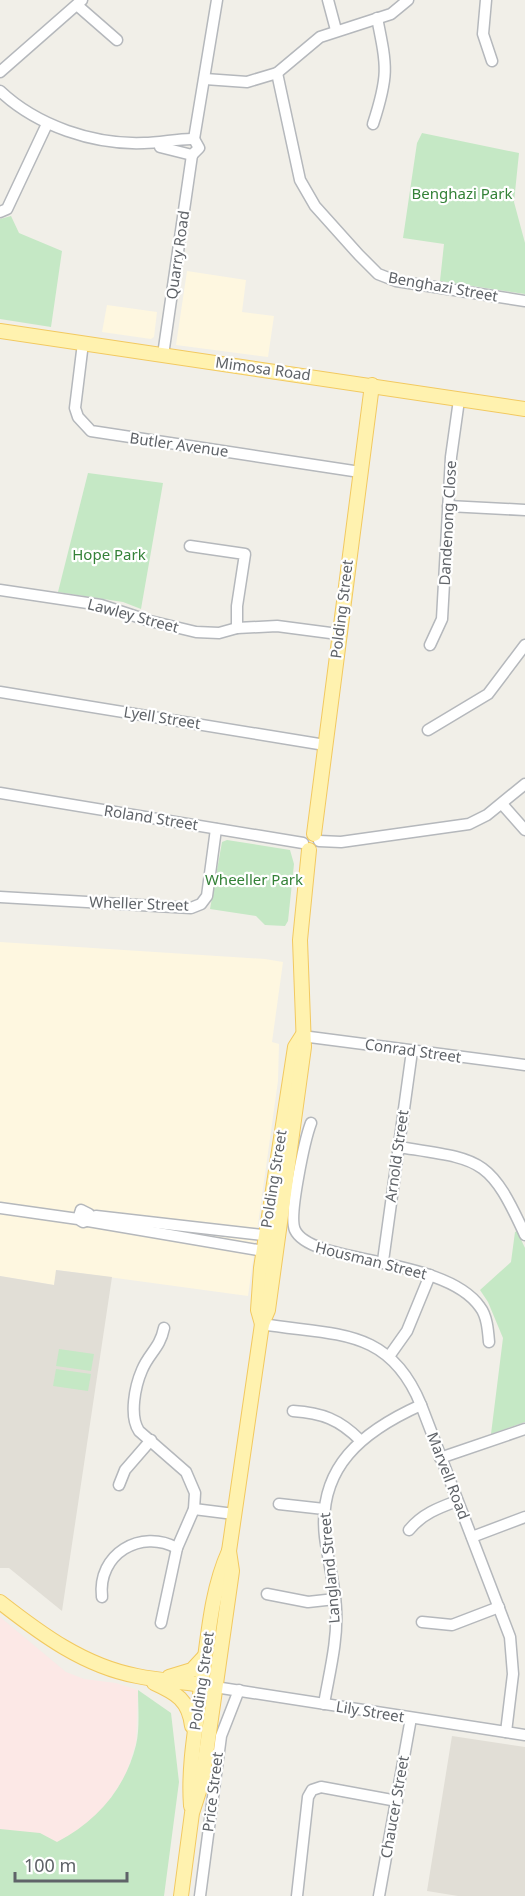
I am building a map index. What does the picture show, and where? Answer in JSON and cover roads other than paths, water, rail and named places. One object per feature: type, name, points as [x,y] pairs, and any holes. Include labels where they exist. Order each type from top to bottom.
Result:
[{"type":"main road","name":"Mimosa Road","points":[[0,331],[459,400],[525,406]]},
{"type":"main road","name":"Polding Street","points":[[192,1813],[189,1784],[193,1746],[232,1571],[229,1551],[261,1324],[268,1310],[272,1236],[304,1047],[300,940],[372,386]]},
{"type":"main road","name":"Polding Street","points":[[182,1896],[192,1813],[202,1782],[208,1686],[205,1656],[221,1569],[229,1551]]},
{"type":"main road","points":[[0,1602],[36,1631],[84,1659],[137,1676],[177,1694],[185,1701],[190,1716],[193,1746]]},
{"type":"main road","points":[[161,1679],[192,1670],[205,1656]]},
{"type":"main road","points":[[137,1676],[208,1686]]},
{"type":"street","name":"Quarry Road","points":[[163,355],[189,147],[205,79],[217,0]]},
{"type":"street","points":[[328,0],[336,30]]},
{"type":"street","points":[[205,79],[247,82],[277,73],[320,37],[391,14],[408,0]]},
{"type":"street","points":[[486,0],[483,34],[492,61]]},
{"type":"street","points":[[0,72],[80,3],[117,40]]},
{"type":"street","points":[[373,124],[387,77],[386,61],[376,18]]},
{"type":"street","name":"Benghazi Street","points":[[277,73],[300,180],[315,206],[378,274],[396,281],[525,301]]},
{"type":"street","points":[[0,91],[47,124],[98,139],[189,147]]},
{"type":"street","points":[[0,212],[7,209],[47,124]]},
{"type":"street","name":"Butler Avenue","points":[[82,343],[75,408],[78,417],[91,431],[360,472]]},
{"type":"street","name":"Dandenong Close","points":[[430,645],[442,619],[451,457],[459,400]]},
{"type":"street","points":[[448,506],[525,510]]},
{"type":"street","points":[[190,546],[245,554],[237,606],[237,628]]},
{"type":"street","name":"Lawley Street","points":[[0,590],[101,605],[158,624],[196,632],[219,633],[237,628],[277,626],[338,634]]},
{"type":"street","points":[[428,730],[488,694],[525,645]]},
{"type":"street","name":"Lyell Street","points":[[0,692],[325,745]]},
{"type":"street","name":"Roland Street","points":[[0,793],[216,829],[311,842],[341,842],[469,824],[502,804],[525,784]]},
{"type":"street","points":[[502,804],[525,830]]},
{"type":"street","name":"Wheller Street","points":[[0,897],[192,908],[201,904],[207,896],[216,829]]},
{"type":"street","name":"Conrad Street","points":[[302,1036],[525,1065]]},
{"type":"street","name":"Arnold Street","points":[[383,1261],[412,1051]]},
{"type":"street","name":"Housman Street","points":[[311,1123],[303,1146],[293,1223],[295,1230],[308,1245],[318,1249],[383,1261],[454,1285],[471,1296],[482,1309],[489,1342]]},
{"type":"street","points":[[399,1147],[460,1156],[476,1163],[499,1182],[525,1235]]},
{"type":"street","points":[[0,1201],[172,1231],[270,1252]]},
{"type":"street","points":[[0,1208],[83,1217]]},
{"type":"street","points":[[172,1231],[272,1236]]},
{"type":"street","points":[[390,1355],[407,1331],[430,1275]]},
{"type":"street","name":"Marvell Road","points":[[261,1324],[354,1338],[390,1355],[405,1371],[421,1405],[510,1637],[513,1657],[506,1732]]},
{"type":"street","points":[[161,1623],[177,1548],[194,1509],[193,1483],[186,1472],[139,1431],[134,1423],[133,1413],[142,1368],[160,1344],[164,1328]]},
{"type":"street","name":"Langland Street","points":[[324,1704],[335,1635],[335,1599],[325,1536],[324,1509],[330,1486],[341,1463],[360,1440],[391,1418],[421,1405]]},
{"type":"street","points":[[292,1411],[319,1413],[334,1418],[360,1440]]},
{"type":"street","points":[[440,1458],[525,1429]]},
{"type":"street","points":[[119,1485],[125,1470],[151,1440]]},
{"type":"street","points":[[409,1530],[417,1520],[429,1512],[457,1501]]},
{"type":"street","points":[[279,1504],[324,1509]]},
{"type":"street","points":[[194,1509],[234,1514]]},
{"type":"street","points":[[472,1538],[525,1517]]},
{"type":"street","points":[[102,1597],[101,1586],[109,1564],[127,1546],[156,1539],[177,1548]]},
{"type":"street","points":[[267,1594],[308,1602],[335,1599]]},
{"type":"street","points":[[422,1622],[452,1625],[499,1607]]},
{"type":"street","points":[[0,1613],[17,1615]]},
{"type":"street","name":"Lily Street","points":[[208,1686],[525,1735]]},
{"type":"street","name":"Price Street","points":[[200,1896],[221,1736],[239,1690]]},
{"type":"street","name":"Chaucer Street","points":[[379,1896],[411,1718]]},
{"type":"street","points":[[297,1896],[308,1797],[312,1790],[321,1787],[397,1801]]},
{"type":"park label","name":"Benghazi Park","points":[[462,194]]},
{"type":"park label","name":"Hope Park","points":[[109,555]]},
{"type":"park label","name":"Wheeller Park","points":[[254,880]]}]
